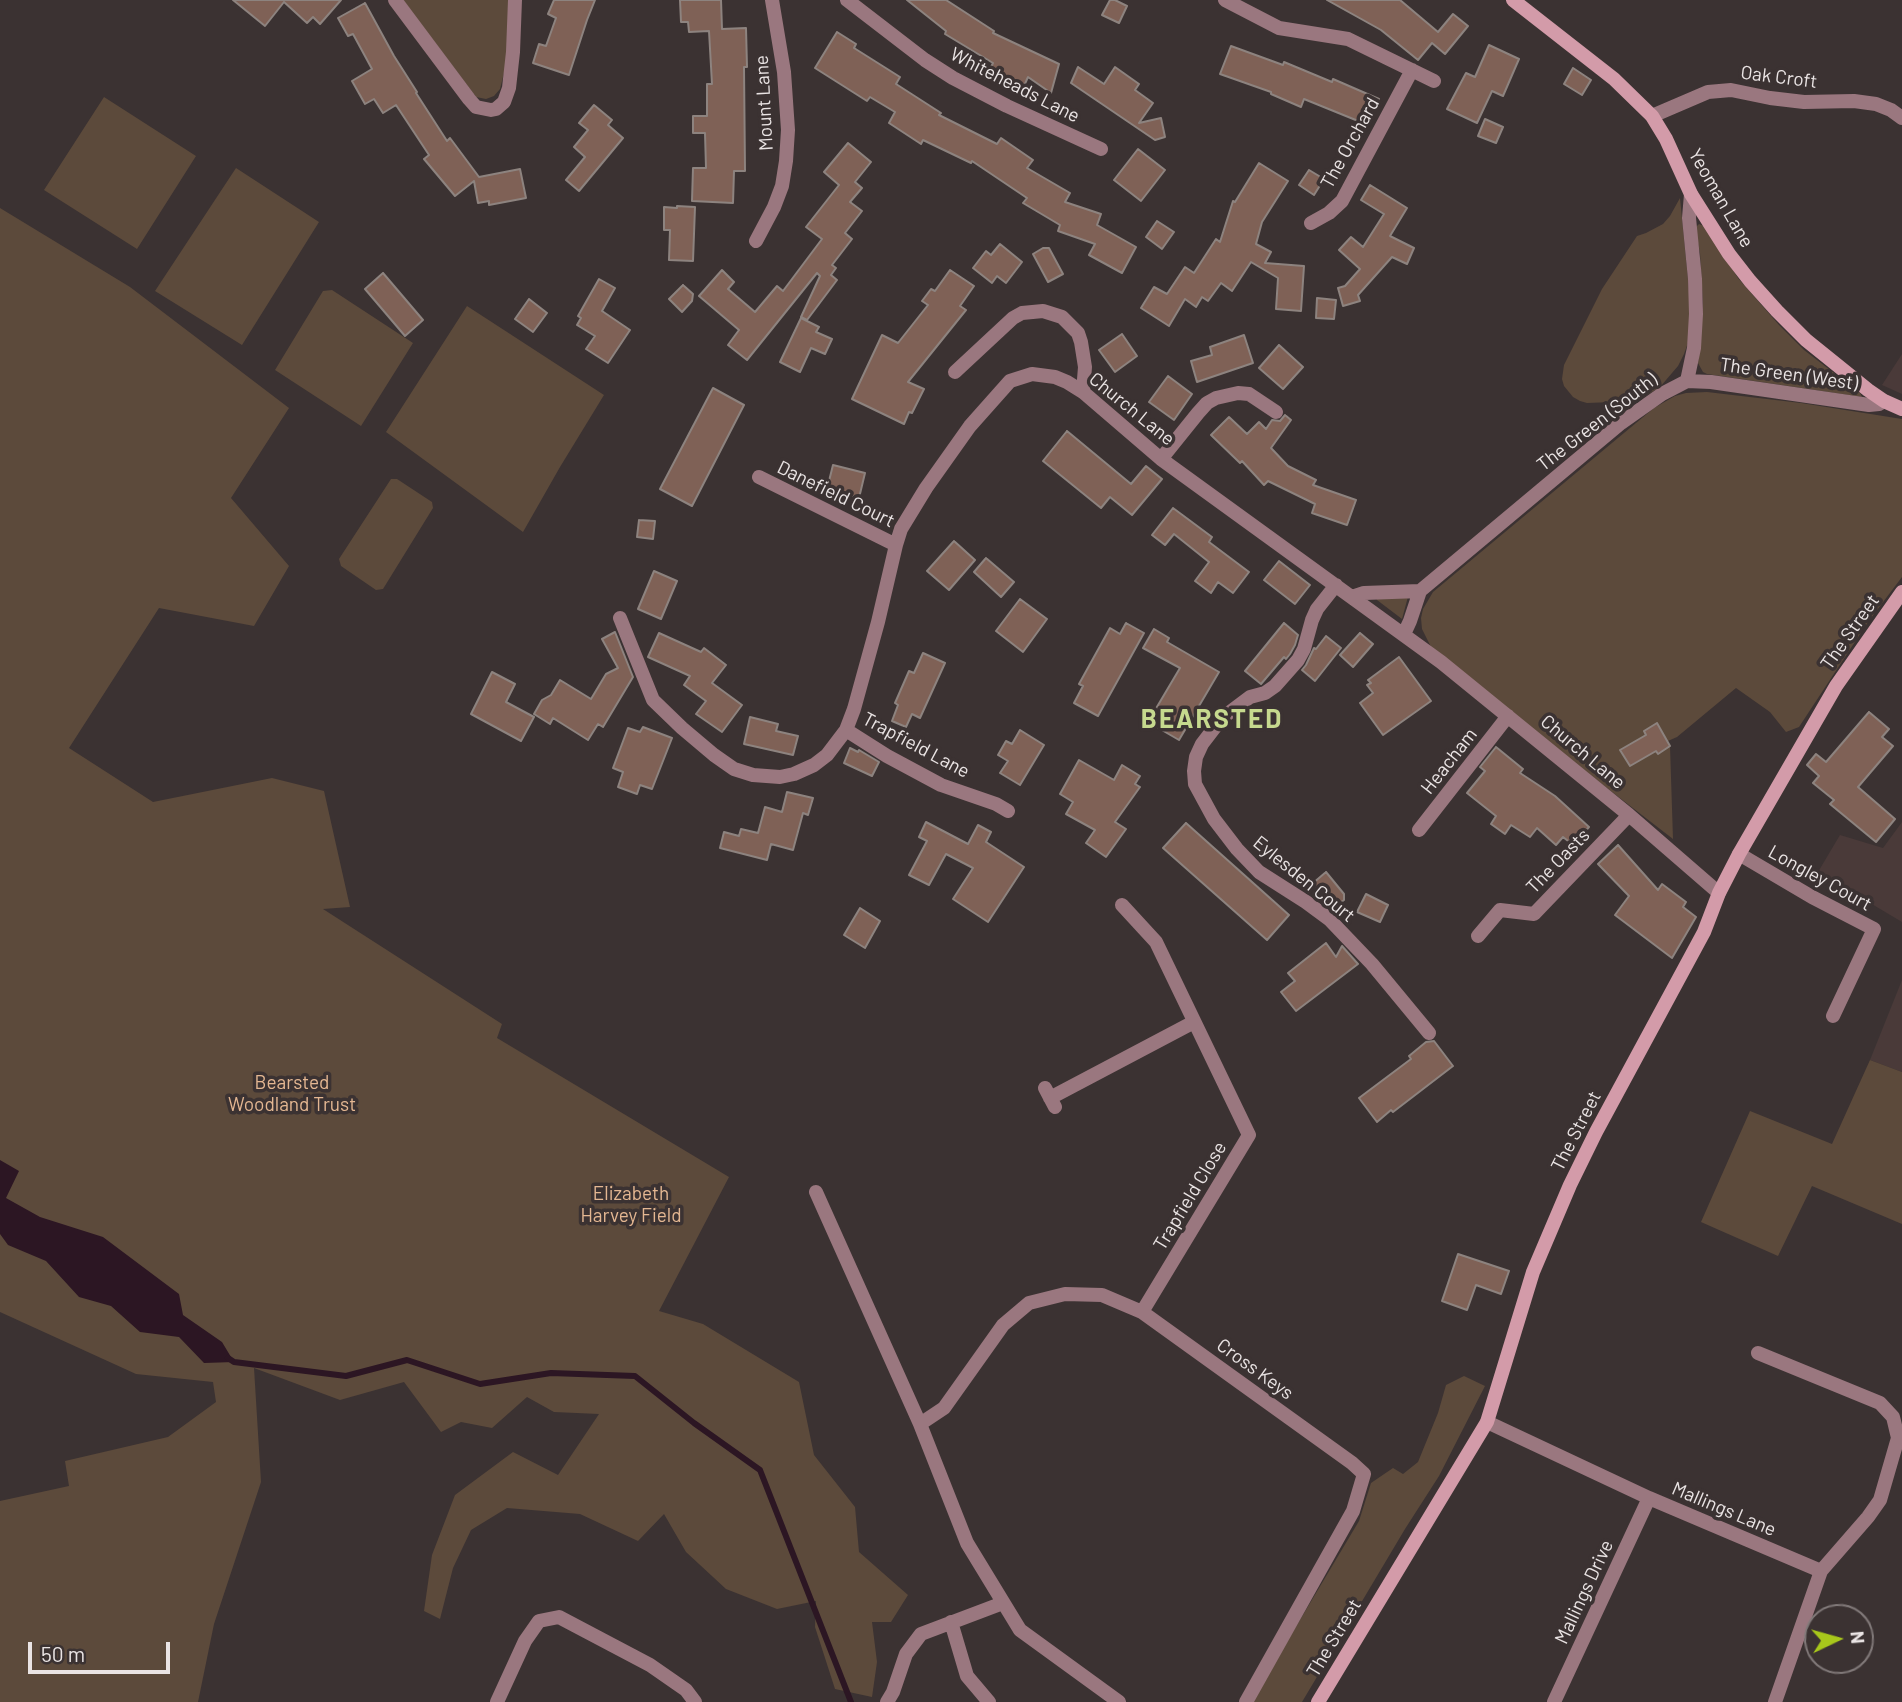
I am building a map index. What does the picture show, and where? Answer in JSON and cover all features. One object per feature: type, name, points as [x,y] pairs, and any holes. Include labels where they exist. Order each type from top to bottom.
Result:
[{"type":"street","points":[[395,0],[469,99],[476,107],[491,110],[504,102],[509,88],[515,0]]},
{"type":"street","name":"Mount Lane","points":[[756,241],[774,208],[782,186],[788,130],[785,72],[772,0]]},
{"type":"street","name":"Whiteheads Lane","points":[[847,0],[953,78],[1101,149]]},
{"type":"street","points":[[1225,0],[1279,28],[1348,39],[1434,81]]},
{"type":"street","name":"Yeoman Lane","points":[[1513,0],[1614,79],[1652,116],[1692,194],[1729,254],[1777,311],[1805,340],[1868,390],[1902,409]]},
{"type":"street","name":"The Orchard","points":[[1311,223],[1329,213],[1342,201],[1412,70]]},
{"type":"street","name":"Oak Croft","points":[[1652,116],[1708,92],[1731,90],[1804,102],[1854,101],[1876,104],[1902,118]]},
{"type":"street","name":"The Green (South)","points":[[1404,634],[1420,591],[1621,423],[1662,394],[1686,381],[1694,348],[1696,314],[1689,218],[1692,194]]},
{"type":"street","points":[[955,372],[1013,318],[1022,313],[1043,311],[1062,317],[1078,333],[1082,342],[1085,367],[1083,393]]},
{"type":"street","name":"Church Lane","points":[[620,618],[653,700],[714,755],[734,769],[753,775],[794,775],[814,765],[827,755],[846,730],[854,709],[901,529],[970,425],[1010,381],[1032,374],[1044,374],[1067,382],[1083,393],[1161,458],[1404,634],[1629,815],[1719,892]]},
{"type":"street","name":"The Green (West)","points":[[1686,381],[1711,382],[1869,405],[1884,401]]},
{"type":"street","points":[[1161,458],[1192,419],[1207,403],[1216,398],[1238,393],[1249,394],[1276,412]]},
{"type":"street","name":"Danefield Court","points":[[759,477],[895,545]]},
{"type":"street","name":"Eylesden Court","points":[[1336,584],[1317,609],[1298,660],[1275,686],[1265,693],[1250,697],[1222,718],[1202,744],[1196,757],[1195,784],[1214,819],[1237,849],[1259,872],[1329,919],[1372,964],[1429,1033]]},
{"type":"street","points":[[1352,597],[1364,593],[1420,591]]},
{"type":"street","name":"The Street","points":[[1318,1702],[1487,1422],[1533,1272],[1570,1185],[1704,932],[1719,892],[1836,686],[1902,592]]},
{"type":"street","name":"Heacham","points":[[1419,830],[1508,716]]},
{"type":"street","name":"Trapfield Lane","points":[[846,730],[941,785],[996,804],[1007,811]]},
{"type":"street","name":"The Oasts","points":[[1478,936],[1500,909],[1534,914],[1629,815]]},
{"type":"street","name":"Longley Court","points":[[1739,855],[1874,929],[1833,1016]]},
{"type":"street","name":"Trapfield Close","points":[[1122,905],[1156,942],[1250,1135],[1142,1312]]},
{"type":"street","points":[[1050,1098],[1194,1023]]},
{"type":"street","points":[[816,1192],[920,1424],[967,1543],[1020,1630],[1119,1702]]},
{"type":"street","name":"Cross Keys","points":[[920,1424],[944,1408],[1003,1325],[1029,1303],[1065,1294],[1102,1295],[1142,1312],[1364,1474],[1353,1511],[1246,1702]]},
{"type":"street","points":[[1758,1353],[1880,1403],[1893,1417],[1898,1438],[1880,1500],[1821,1571],[1775,1702]]},
{"type":"street","name":"Mallings Lane","points":[[1487,1422],[1649,1498],[1821,1571]]},
{"type":"street","name":"Mallings Drive","points":[[1554,1702],[1649,1498]]},
{"type":"street","points":[[887,1702],[906,1654],[921,1634],[1003,1602]]},
{"type":"street","points":[[498,1702],[525,1641],[539,1621],[559,1617],[649,1665],[687,1690],[695,1702]]},
{"type":"street","points":[[951,1622],[967,1676],[989,1702]]},
{"type":"shaded area","points":[[1902,354],[1902,394],[1882,385]]},
{"type":"shaded area","points":[[1902,822],[1902,922],[1818,872],[1840,835],[1883,848]]},
{"type":"shaded area","points":[[1902,980],[1902,1072],[1870,1060]]},
{"type":"shaded area","points":[[0,1160],[19,1171],[6,1198],[40,1217],[103,1237],[179,1294],[183,1315],[222,1342],[234,1362],[204,1363],[179,1337],[140,1332],[111,1306],[79,1297],[46,1261],[8,1245],[0,1234]]},
{"type":"green space","points":[[403,0],[510,0],[507,61],[500,89],[494,96],[486,99],[476,97]]},
{"type":"green space","points":[[104,97],[196,156],[137,249],[44,190]]},
{"type":"green space","points":[[236,168],[319,222],[242,345],[155,291]]},
{"type":"green space","points":[[1680,198],[1691,310],[1689,340],[1684,354],[1678,366],[1660,387],[1637,401],[1580,401],[1564,386],[1564,365],[1602,289],[1637,236],[1663,224]]},
{"type":"green space","points":[[0,208],[130,287],[289,408],[231,498],[289,566],[254,626],[159,608],[69,748],[153,802],[272,778],[324,791],[350,907],[323,909],[502,1024],[497,1038],[729,1177],[659,1311],[703,1324],[799,1382],[814,1455],[855,1507],[859,1552],[908,1595],[891,1622],[872,1622],[877,1662],[872,1697],[835,1689],[815,1627],[816,1601],[777,1609],[726,1589],[686,1552],[664,1514],[638,1541],[580,1514],[507,1508],[471,1530],[453,1568],[440,1619],[424,1611],[432,1555],[455,1495],[513,1452],[558,1475],[599,1414],[554,1412],[527,1397],[492,1428],[461,1422],[441,1432],[404,1382],[340,1400],[254,1368],[261,1482],[214,1624],[198,1702],[0,1702],[0,1501],[69,1486],[65,1461],[168,1437],[216,1402],[213,1382],[136,1374],[0,1312]]},
{"type":"green space","points":[[1699,224],[1704,226],[1738,278],[1779,325],[1804,350],[1862,397],[1703,372],[1698,363],[1703,303],[1700,253],[1695,228]]},
{"type":"green space","points":[[332,290],[413,343],[361,426],[275,370],[323,291]]},
{"type":"green space","points":[[467,306],[604,395],[523,532],[386,432]]},
{"type":"green space","points":[[1707,392],[1902,419],[1902,577],[1868,622],[1799,727],[1786,732],[1770,712],[1736,688],[1677,737],[1668,741],[1673,839],[1431,647],[1422,629],[1421,618],[1433,592],[1654,408],[1675,396]]},
{"type":"green space","points":[[391,479],[397,479],[432,502],[433,508],[383,589],[376,590],[341,566],[339,559]]},
{"type":"green space","points":[[1409,593],[1402,619],[1375,596]]},
{"type":"green space","points":[[1870,1060],[1902,1072],[1902,1224],[1812,1186],[1778,1256],[1701,1222],[1750,1111],[1832,1144]]},
{"type":"green space","points":[[1464,1376],[1485,1386],[1439,1476],[1302,1702],[1251,1702],[1359,1521],[1371,1483],[1393,1468],[1403,1474],[1418,1462],[1446,1385]]},
{"type":"building","points":[[233,0],[341,0],[320,24],[313,17],[307,23],[284,2],[265,26]]},
{"type":"building","points":[[554,0],[595,0],[569,75],[533,63],[539,44],[546,46],[556,18],[548,14]]},
{"type":"building","points":[[680,0],[721,0],[722,29],[746,28],[745,171],[734,171],[733,203],[692,201],[693,168],[706,168],[705,133],[693,133],[693,116],[707,116],[707,84],[712,84],[709,31],[689,32],[688,22],[681,22]]},
{"type":"building","points":[[907,0],[946,0],[994,31],[993,33],[1059,64],[1051,93],[1028,77],[1024,86],[990,69],[993,63],[945,34],[946,31]]},
{"type":"building","points":[[1110,0],[1127,6],[1119,23],[1102,15]]},
{"type":"building","points":[[1327,0],[1400,0],[1438,32],[1453,14],[1468,26],[1445,54],[1432,43],[1418,60],[1381,30]]},
{"type":"building","points":[[365,3],[394,56],[447,141],[450,138],[479,177],[520,169],[526,198],[489,205],[489,201],[478,203],[474,181],[455,196],[424,159],[429,155],[396,105],[383,113],[374,99],[365,104],[352,81],[372,69],[353,34],[348,36],[338,18]]},
{"type":"building","points":[[837,32],[856,44],[854,48],[900,77],[896,84],[941,113],[939,115],[997,144],[1001,138],[1033,160],[1027,168],[1070,193],[1065,202],[1101,214],[1097,225],[1136,247],[1122,273],[1089,255],[1095,244],[1058,231],[1060,225],[1023,203],[1027,198],[972,161],[971,163],[923,140],[921,144],[889,123],[895,112],[870,97],[867,101],[815,68]]},
{"type":"building","points":[[1489,45],[1519,59],[1503,96],[1492,91],[1477,123],[1447,109],[1466,73],[1475,77]]},
{"type":"building","points":[[1231,46],[1283,65],[1284,62],[1332,82],[1333,79],[1379,99],[1368,125],[1304,99],[1301,107],[1271,92],[1220,74]]},
{"type":"building","points":[[1078,67],[1104,84],[1115,67],[1139,84],[1135,90],[1153,103],[1139,123],[1161,118],[1165,137],[1155,140],[1071,83]]},
{"type":"building","points":[[1573,68],[1591,80],[1582,95],[1564,84]]},
{"type":"building","points":[[594,105],[612,120],[608,125],[623,138],[579,191],[566,180],[585,157],[574,147],[588,130],[579,123]]},
{"type":"building","points":[[1485,119],[1503,127],[1496,143],[1478,136]]},
{"type":"building","points":[[848,143],[871,162],[855,182],[862,188],[850,202],[862,211],[845,233],[852,239],[832,265],[836,268],[831,275],[837,280],[807,320],[801,317],[820,276],[817,273],[747,360],[728,345],[739,330],[699,296],[722,270],[734,282],[728,289],[755,312],[777,286],[783,291],[822,239],[806,227],[839,185],[824,172]]},
{"type":"building","points":[[1138,149],[1165,170],[1141,201],[1114,180]]},
{"type":"building","points":[[1259,163],[1288,181],[1262,222],[1256,244],[1271,252],[1265,263],[1304,266],[1301,311],[1276,309],[1278,278],[1251,262],[1232,291],[1221,283],[1208,301],[1202,297],[1196,307],[1185,299],[1169,326],[1141,308],[1154,287],[1167,294],[1185,267],[1194,273],[1216,239],[1220,242],[1233,201],[1235,202]]},
{"type":"building","points":[[1309,170],[1324,179],[1314,195],[1299,185]]},
{"type":"building","points":[[1370,185],[1407,208],[1390,236],[1414,248],[1407,264],[1392,257],[1358,295],[1360,301],[1343,306],[1338,288],[1345,286],[1360,269],[1339,250],[1351,237],[1363,247],[1384,214],[1361,200]]},
{"type":"building","points":[[664,207],[695,207],[693,261],[669,260],[670,230],[664,230]]},
{"type":"building","points":[[1157,221],[1174,232],[1162,249],[1146,237]]},
{"type":"building","points":[[1000,244],[1022,262],[1006,283],[997,276],[992,283],[973,268],[986,251],[991,255]]},
{"type":"building","points":[[1043,248],[1049,248],[1063,274],[1048,282],[1033,254]]},
{"type":"building","points":[[950,270],[974,286],[960,306],[966,310],[908,382],[924,389],[904,424],[852,399],[882,335],[898,343],[928,305],[922,301],[931,289],[935,291]]},
{"type":"building","points":[[383,273],[423,320],[405,336],[365,289]]},
{"type":"building","points":[[599,279],[615,288],[602,311],[630,330],[608,363],[586,349],[595,336],[577,325],[581,318],[578,316]]},
{"type":"building","points":[[683,285],[693,294],[692,301],[682,312],[669,299]]},
{"type":"building","points":[[1317,298],[1336,300],[1334,319],[1316,318]]},
{"type":"building","points":[[529,299],[547,313],[533,332],[515,319]]},
{"type":"building","points":[[801,318],[819,327],[816,332],[832,339],[825,354],[811,348],[800,372],[780,362]]},
{"type":"building","points":[[1122,334],[1137,356],[1115,372],[1099,350]]},
{"type":"building","points":[[1244,335],[1253,363],[1197,382],[1191,361],[1212,355],[1210,347]]},
{"type":"building","points":[[1279,345],[1303,367],[1283,389],[1259,368]]},
{"type":"building","points":[[1168,376],[1192,394],[1174,420],[1149,402]]},
{"type":"building","points":[[713,388],[744,405],[692,506],[660,489]]},
{"type":"building","points":[[1285,415],[1291,420],[1271,448],[1288,466],[1316,480],[1313,485],[1356,500],[1347,525],[1312,513],[1315,504],[1268,481],[1264,485],[1242,461],[1240,463],[1211,435],[1229,417],[1247,434],[1259,422],[1266,429],[1272,420],[1280,421]]},
{"type":"building","points":[[1067,431],[1131,484],[1146,466],[1162,479],[1132,515],[1110,497],[1101,508],[1043,461]]},
{"type":"building","points":[[833,465],[865,473],[859,498],[827,489]]},
{"type":"building","points":[[1173,508],[1212,537],[1209,542],[1249,572],[1233,593],[1218,582],[1211,593],[1195,581],[1209,562],[1174,534],[1165,545],[1152,535]]},
{"type":"building","points":[[639,520],[655,521],[653,539],[637,537]]},
{"type":"building","points":[[954,541],[975,560],[949,590],[927,571]]},
{"type":"building","points":[[986,558],[1014,582],[1001,597],[974,572]]},
{"type":"building","points":[[1279,561],[1310,585],[1295,604],[1264,580]]},
{"type":"building","points":[[654,571],[677,581],[661,619],[638,609]]},
{"type":"building","points":[[1020,599],[1047,619],[1023,652],[996,631]]},
{"type":"building","points":[[1126,623],[1144,633],[1098,716],[1074,703],[1083,686],[1079,684],[1110,628],[1120,634]]},
{"type":"building","points":[[1284,623],[1298,635],[1295,645],[1286,659],[1284,657],[1261,684],[1245,671]]},
{"type":"building","points":[[1154,629],[1169,638],[1167,642],[1219,672],[1179,740],[1148,722],[1180,668],[1143,648]]},
{"type":"building","points":[[615,632],[633,677],[603,727],[598,724],[588,740],[553,718],[550,724],[534,714],[542,700],[551,695],[560,680],[591,699],[606,674],[618,668],[602,639]]},
{"type":"building","points":[[659,633],[701,652],[704,648],[726,665],[712,683],[742,705],[722,732],[696,714],[706,701],[684,685],[690,676],[648,657]]},
{"type":"building","points":[[1360,633],[1373,644],[1353,667],[1340,655]]},
{"type":"building","points":[[1326,636],[1341,648],[1315,681],[1302,670],[1314,648],[1316,649]]},
{"type":"building","points":[[923,653],[945,663],[920,718],[912,714],[906,727],[892,721],[898,705],[895,703],[909,671],[914,673]]},
{"type":"building","points":[[1399,657],[1431,701],[1383,735],[1360,703],[1373,693],[1367,685],[1371,683],[1368,680]]},
{"type":"building","points":[[492,672],[515,684],[506,702],[534,717],[521,741],[471,714]]},
{"type":"building","points":[[1869,712],[1889,729],[1882,737],[1893,746],[1858,787],[1895,819],[1876,842],[1830,804],[1834,800],[1813,783],[1819,776],[1807,765],[1816,754],[1826,762]]},
{"type":"building","points":[[750,717],[778,724],[776,731],[798,736],[793,755],[744,744]]},
{"type":"building","points":[[1657,723],[1670,746],[1630,766],[1620,750],[1646,735],[1644,731]]},
{"type":"building","points":[[643,727],[672,738],[652,789],[640,785],[637,794],[618,787],[623,772],[613,768],[628,728],[640,732]]},
{"type":"building","points":[[1020,730],[1044,745],[1020,785],[1000,773],[1008,761],[998,755],[1006,741],[1012,744]]},
{"type":"building","points":[[1496,747],[1523,769],[1520,773],[1555,796],[1589,827],[1573,845],[1563,837],[1556,845],[1537,828],[1530,837],[1511,825],[1505,834],[1491,824],[1496,816],[1467,793],[1485,771],[1480,767]]},
{"type":"building","points":[[850,748],[858,752],[859,750],[879,762],[872,776],[844,763]]},
{"type":"building","points":[[1079,760],[1114,780],[1122,765],[1140,776],[1135,784],[1140,787],[1115,822],[1126,829],[1106,857],[1086,843],[1095,830],[1066,814],[1073,802],[1060,794]]},
{"type":"building","points":[[787,792],[813,798],[808,815],[803,813],[793,850],[771,844],[767,860],[720,848],[724,832],[739,836],[741,829],[758,833],[765,807],[782,812]]},
{"type":"building","points":[[926,822],[968,844],[978,825],[991,832],[986,842],[1024,867],[988,922],[953,899],[973,868],[946,854],[929,885],[909,875],[927,841],[919,837]]},
{"type":"building","points":[[1186,823],[1289,915],[1267,940],[1163,848]]},
{"type":"building","points":[[1618,845],[1658,890],[1662,884],[1686,902],[1683,907],[1696,917],[1672,958],[1615,915],[1629,896],[1598,864]]},
{"type":"building","points":[[1326,872],[1344,894],[1344,900],[1332,909],[1312,884]]},
{"type":"building","points":[[1366,894],[1388,905],[1380,922],[1357,912]]},
{"type":"building","points":[[860,908],[880,921],[865,948],[844,935]]},
{"type":"building","points":[[1326,943],[1336,957],[1342,946],[1358,964],[1296,1011],[1281,992],[1295,981],[1288,973]]},
{"type":"building","points":[[1434,1041],[1453,1066],[1377,1122],[1359,1098],[1411,1059],[1409,1056],[1426,1042]]},
{"type":"building","points":[[1458,1254],[1509,1271],[1501,1294],[1476,1285],[1467,1310],[1442,1301]]},
{"type":"waterway","points":[[228,1358],[234,1362],[346,1376],[407,1360],[480,1384],[551,1373],[635,1376],[694,1423],[760,1470],[851,1702]]},
{"type":"district","name":"BEARSTED","points":[[1212,719]]},
{"type":"park label","name":"Bearsted Woodland Trust","points":[[292,1094]]},
{"type":"park label","name":"Elizabeth Harvey Field","points":[[631,1205]]}]
